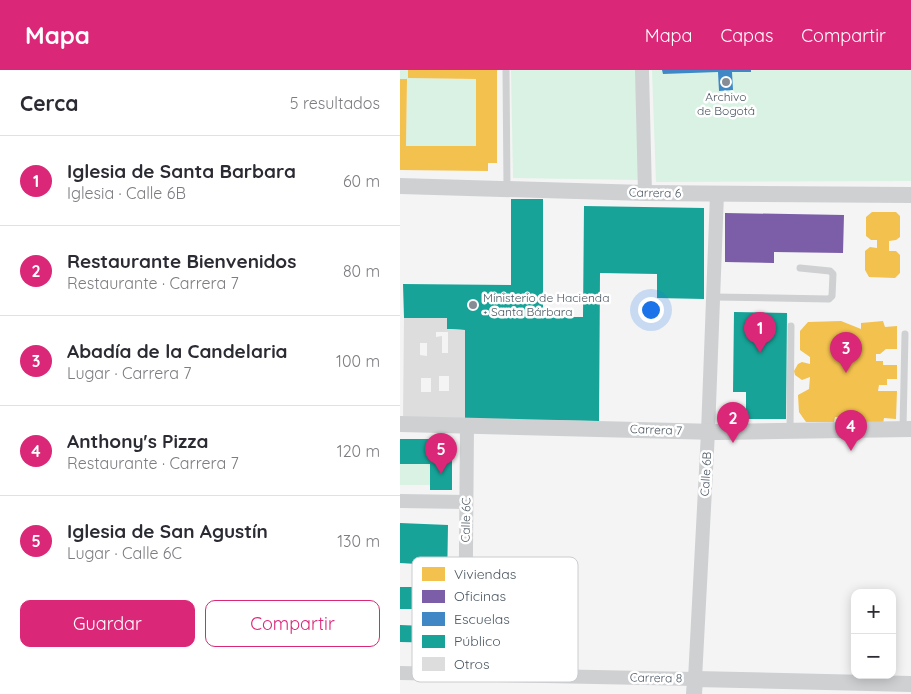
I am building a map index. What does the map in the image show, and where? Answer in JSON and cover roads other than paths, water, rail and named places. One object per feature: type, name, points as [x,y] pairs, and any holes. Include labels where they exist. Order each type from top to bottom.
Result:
[{"type":"street","points":[[642,70],[645,193]]},
{"type":"street","name":"Carrera 6","points":[[400,186],[645,193],[911,195]]},
{"type":"street","name":"Calle 6B","points":[[694,687],[708,432],[717,194]]},
{"type":"street","name":"Carrera 7","points":[[400,424],[708,432],[907,429]]},
{"type":"street","name":"Calle 6C","points":[[466,557],[467,425]]},
{"type":"street","points":[[400,501],[466,502]]},
{"type":"street","name":"Carrera 8","points":[[578,680],[694,687],[911,684]]},
{"type":"lane","points":[[506,70],[507,188]]},
{"type":"lane","points":[[714,297],[829,299],[832,296],[833,274],[830,270],[800,268]]},
{"type":"lane","points":[[790,431],[791,326]]},
{"type":"lane","points":[[905,334],[907,429]]},
{"type":"place","name":"Archivo de Bogotá","points":[[726,82]]},
{"type":"place","name":"Ministerio de Hacienda - Santa Bárbara","points":[[473,305]]},
{"type":"place","name":"Iglesia de Santa Barbara","points":[[760,353]]},
{"type":"place","name":"Abadía de la Candelaria","points":[[846,373]]},
{"type":"place","name":"Restaurante Bienvenidos","points":[[733,443]]},
{"type":"place","name":"Anthony's Pizza","points":[[851,451]]},
{"type":"place","name":"Iglesia de San Agustín","points":[[441,474]]}]
